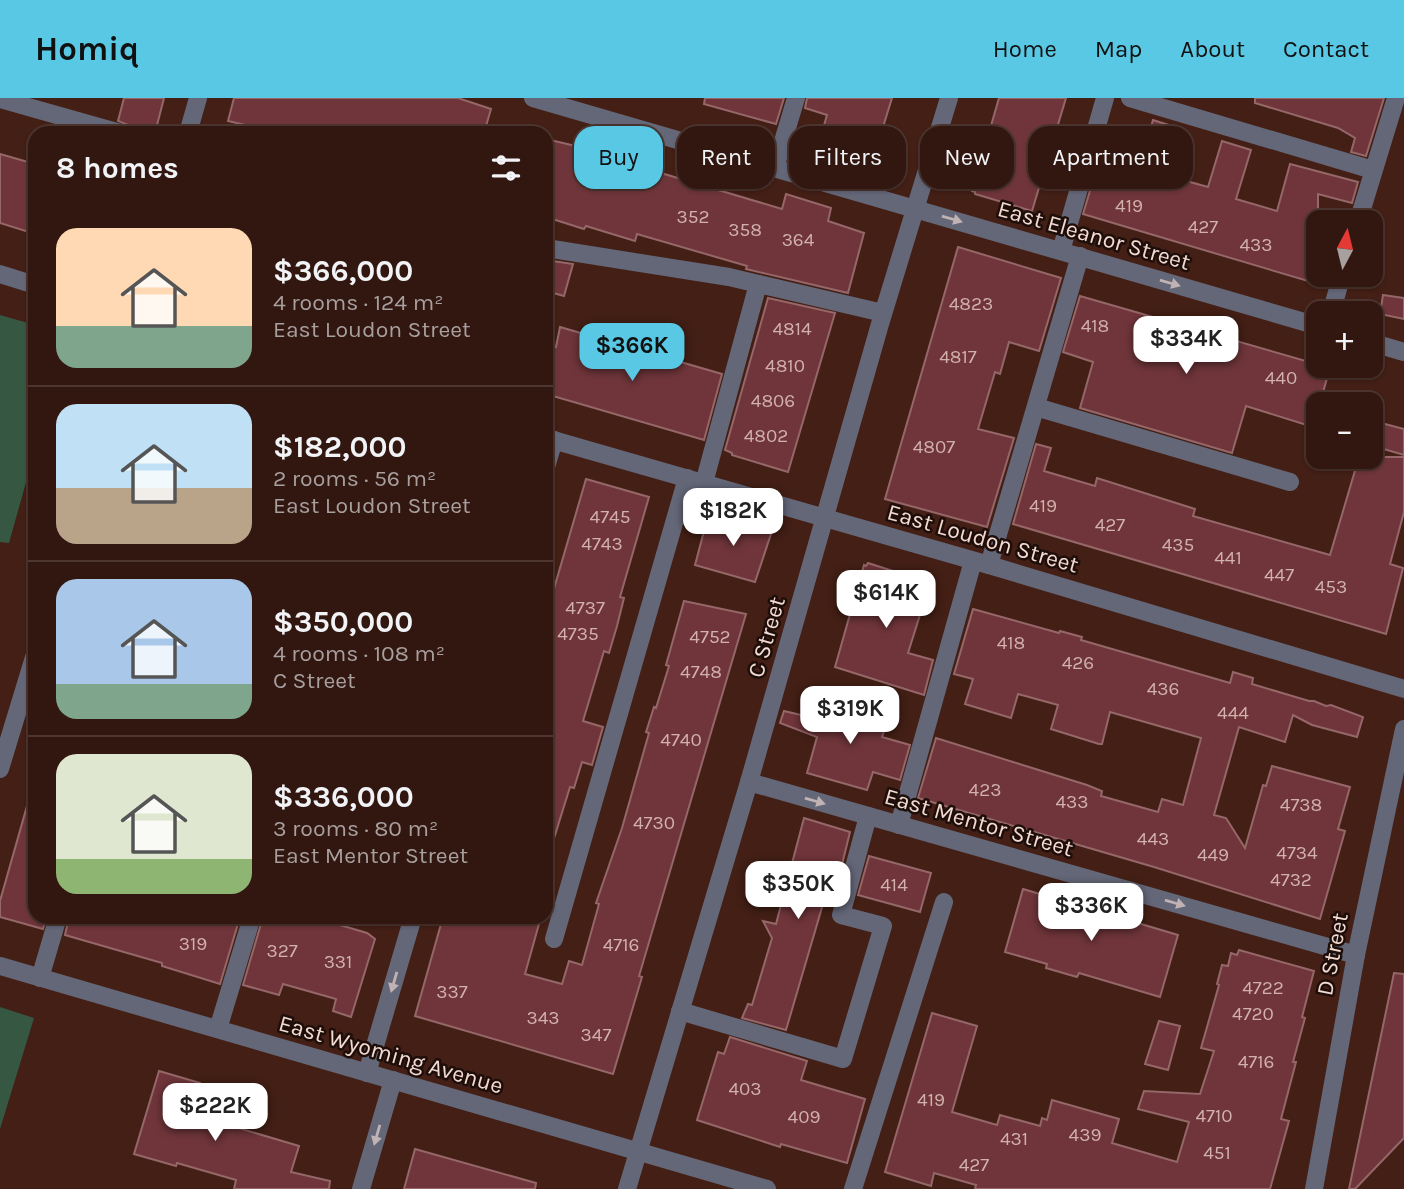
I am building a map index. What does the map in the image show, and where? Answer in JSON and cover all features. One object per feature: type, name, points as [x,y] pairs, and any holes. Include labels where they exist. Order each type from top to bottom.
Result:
[{"type":"street","points":[[190,126],[198,98]]},
{"type":"street","name":"East Eleanor Street","points":[[533,98],[677,140]]},
{"type":"street","points":[[775,168],[796,98]]},
{"type":"street","name":"C Street","points":[[627,1189],[827,518],[883,313],[949,98]]},
{"type":"street","points":[[1061,251],[1105,98]]},
{"type":"street","points":[[1129,98],[1373,170]]},
{"type":"street","points":[[1361,210],[1396,98]]},
{"type":"street","points":[[0,99],[95,126]]},
{"type":"street","name":"East Eleanor Street","points":[[775,168],[1306,322]]},
{"type":"street","points":[[553,249],[758,284],[883,313]]},
{"type":"street","points":[[898,825],[981,563],[1036,407],[1080,256]]},
{"type":"street","points":[[0,274],[28,283]]},
{"type":"street","points":[[554,939],[758,284]]},
{"type":"street","points":[[1383,346],[1404,352]]},
{"type":"street","points":[[1036,407],[1290,482]]},
{"type":"street","name":"East Loudon Street","points":[[553,440],[1404,689]]},
{"type":"street","points":[[0,769],[28,677]]},
{"type":"street","name":"D Street","points":[[1314,1189],[1356,955],[1404,729]]},
{"type":"street","name":"East Mentor Street","points":[[749,782],[1356,955]]},
{"type":"street","points":[[680,1012],[843,1059],[883,926],[841,915],[867,816]]},
{"type":"street","points":[[853,1189],[944,902]]},
{"type":"street","points":[[40,978],[56,924]]},
{"type":"street","points":[[218,1029],[250,924]]},
{"type":"street","points":[[367,1073],[411,924]]},
{"type":"street","name":"East Wyoming Avenue","points":[[0,966],[767,1189]]},
{"type":"street","points":[[361,1189],[393,1080]]},
{"type":"green space","points":[[0,315],[28,323],[28,475],[9,543],[0,542]]},
{"type":"green space","points":[[0,1007],[34,1018],[0,1129]]},
{"type":"building","points":[[124,98],[164,98],[157,126],[128,126],[118,121]]},
{"type":"building","points":[[234,98],[458,98],[491,109],[486,126],[250,126],[228,121]]},
{"type":"building","points":[[705,98],[784,98],[776,124],[704,104]]},
{"type":"building","points":[[807,98],[892,98],[883,126],[824,126],[827,115],[805,108]]},
{"type":"building","points":[[999,98],[1066,98],[1058,126],[1028,126],[1028,189],[1039,189],[1032,211],[972,191],[1014,189],[1014,126],[991,126]]},
{"type":"building","points":[[1255,98],[1384,98],[1366,156],[1351,152],[1355,138],[1338,128],[1255,103]]},
{"type":"building","points":[[1153,120],[1172,126],[1151,126]]},
{"type":"building","points":[[553,141],[574,146],[574,189],[663,189],[663,174],[677,178],[677,189],[715,189],[782,209],[786,194],[831,208],[828,221],[864,233],[848,293],[746,269],[747,266],[637,234],[635,241],[586,226],[584,229],[553,219]]},
{"type":"building","points":[[1222,141],[1251,150],[1236,199],[1277,211],[1290,164],[1358,182],[1352,203],[1318,194],[1318,210],[1306,210],[1306,280],[1083,214],[1090,189],[1193,189],[1193,183],[1208,187]]},
{"type":"building","points":[[0,154],[28,162],[28,232],[0,223]]},
{"type":"building","points":[[958,247],[1061,278],[1039,351],[1009,342],[1000,374],[995,372],[978,429],[1014,438],[987,527],[885,499]]},
{"type":"building","points":[[553,261],[573,264],[564,296],[553,293]]},
{"type":"building","points":[[1383,295],[1404,298],[1404,319],[1383,315]]},
{"type":"building","points":[[1080,296],[1306,361],[1306,378],[1327,378],[1323,392],[1306,392],[1306,425],[1246,406],[1232,453],[1080,408],[1093,362],[1063,352]]},
{"type":"building","points":[[768,298],[835,313],[788,472],[732,455],[725,450]]},
{"type":"building","points":[[560,327],[722,374],[704,440],[553,396],[553,346],[556,347]]},
{"type":"building","points":[[1383,423],[1404,429],[1404,455],[1383,449]]},
{"type":"building","points":[[1036,444],[1051,448],[1044,471],[1095,486],[1097,478],[1195,509],[1193,516],[1330,555],[1355,469],[1383,469],[1383,457],[1404,457],[1404,512],[1390,564],[1403,568],[1386,634],[1013,524]]},
{"type":"building","points":[[586,479],[649,497],[620,597],[624,598],[617,626],[609,653],[604,651],[583,721],[603,727],[592,765],[582,762],[574,788],[570,787],[553,842],[553,592]]},
{"type":"building","points":[[714,514],[772,531],[755,582],[695,565],[708,516],[713,517]]},
{"type":"building","points":[[868,563],[930,583],[908,653],[933,660],[924,695],[835,667],[864,565]]},
{"type":"building","points":[[684,601],[746,614],[639,976],[642,977],[613,1074],[415,1016],[441,924],[539,924],[525,974],[562,984],[569,961],[582,965],[599,904],[596,903],[622,828],[649,733],[646,732],[669,666],[666,665]]},
{"type":"building","points":[[973,609],[1082,637],[1081,640],[1230,683],[1233,672],[1253,678],[1252,684],[1326,706],[1331,705],[1363,717],[1357,737],[1312,725],[1293,715],[1285,742],[1239,727],[1214,815],[1226,818],[1245,848],[1263,785],[1266,786],[1272,766],[1350,787],[1338,829],[1345,831],[1320,919],[918,798],[936,738],[1087,785],[1102,791],[1101,796],[1158,812],[1162,799],[1183,805],[1201,738],[1110,712],[1102,744],[1099,744],[1051,729],[1058,705],[1018,694],[1011,718],[965,704],[973,679],[954,674]]},
{"type":"building","points":[[828,702],[887,722],[882,737],[910,745],[900,780],[873,772],[867,790],[807,773],[817,737],[780,723],[784,711],[822,720]]},
{"type":"building","points":[[28,803],[28,924],[44,924],[43,929],[0,917],[0,901]]},
{"type":"building","points":[[804,818],[850,832],[836,889],[828,887],[786,1030],[742,1018],[748,1004],[752,1005],[772,938],[763,921],[776,924]]},
{"type":"building","points":[[869,856],[931,873],[920,912],[858,895]]},
{"type":"building","points":[[1023,889],[1178,935],[1160,997],[1079,973],[1077,977],[1046,968],[1047,964],[1005,952]]},
{"type":"building","points":[[67,924],[238,924],[220,984],[162,966],[162,963],[65,935]]},
{"type":"building","points":[[261,924],[337,924],[367,933],[375,939],[351,1017],[333,1011],[336,999],[283,984],[279,995],[243,985]]},
{"type":"building","points":[[1239,950],[1314,971],[1293,1062],[1296,1062],[1281,1119],[1289,1121],[1270,1189],[975,1189],[976,1185],[934,1173],[931,1186],[885,1172],[932,1013],[977,1026],[952,1112],[997,1125],[1000,1115],[1040,1126],[1042,1118],[1047,1120],[1052,1100],[1119,1119],[1112,1143],[1177,1162],[1189,1122],[1138,1109],[1144,1091],[1200,1094],[1214,1051],[1201,1048],[1222,965],[1228,966],[1231,953],[1237,955]]},
{"type":"building","points":[[1394,973],[1404,974],[1404,1138],[1355,1189],[1349,1189]]},
{"type":"building","points":[[1159,1021],[1180,1026],[1168,1070],[1145,1064]]},
{"type":"building","points":[[730,1037],[807,1061],[801,1080],[865,1099],[847,1163],[781,1144],[780,1147],[697,1120],[718,1052],[724,1054]]},
{"type":"building","points":[[159,1071],[200,1083],[191,1114],[299,1146],[291,1172],[330,1181],[329,1189],[234,1189],[236,1180],[134,1154]]},
{"type":"building","points":[[415,1149],[536,1183],[535,1189],[404,1189]]}]
